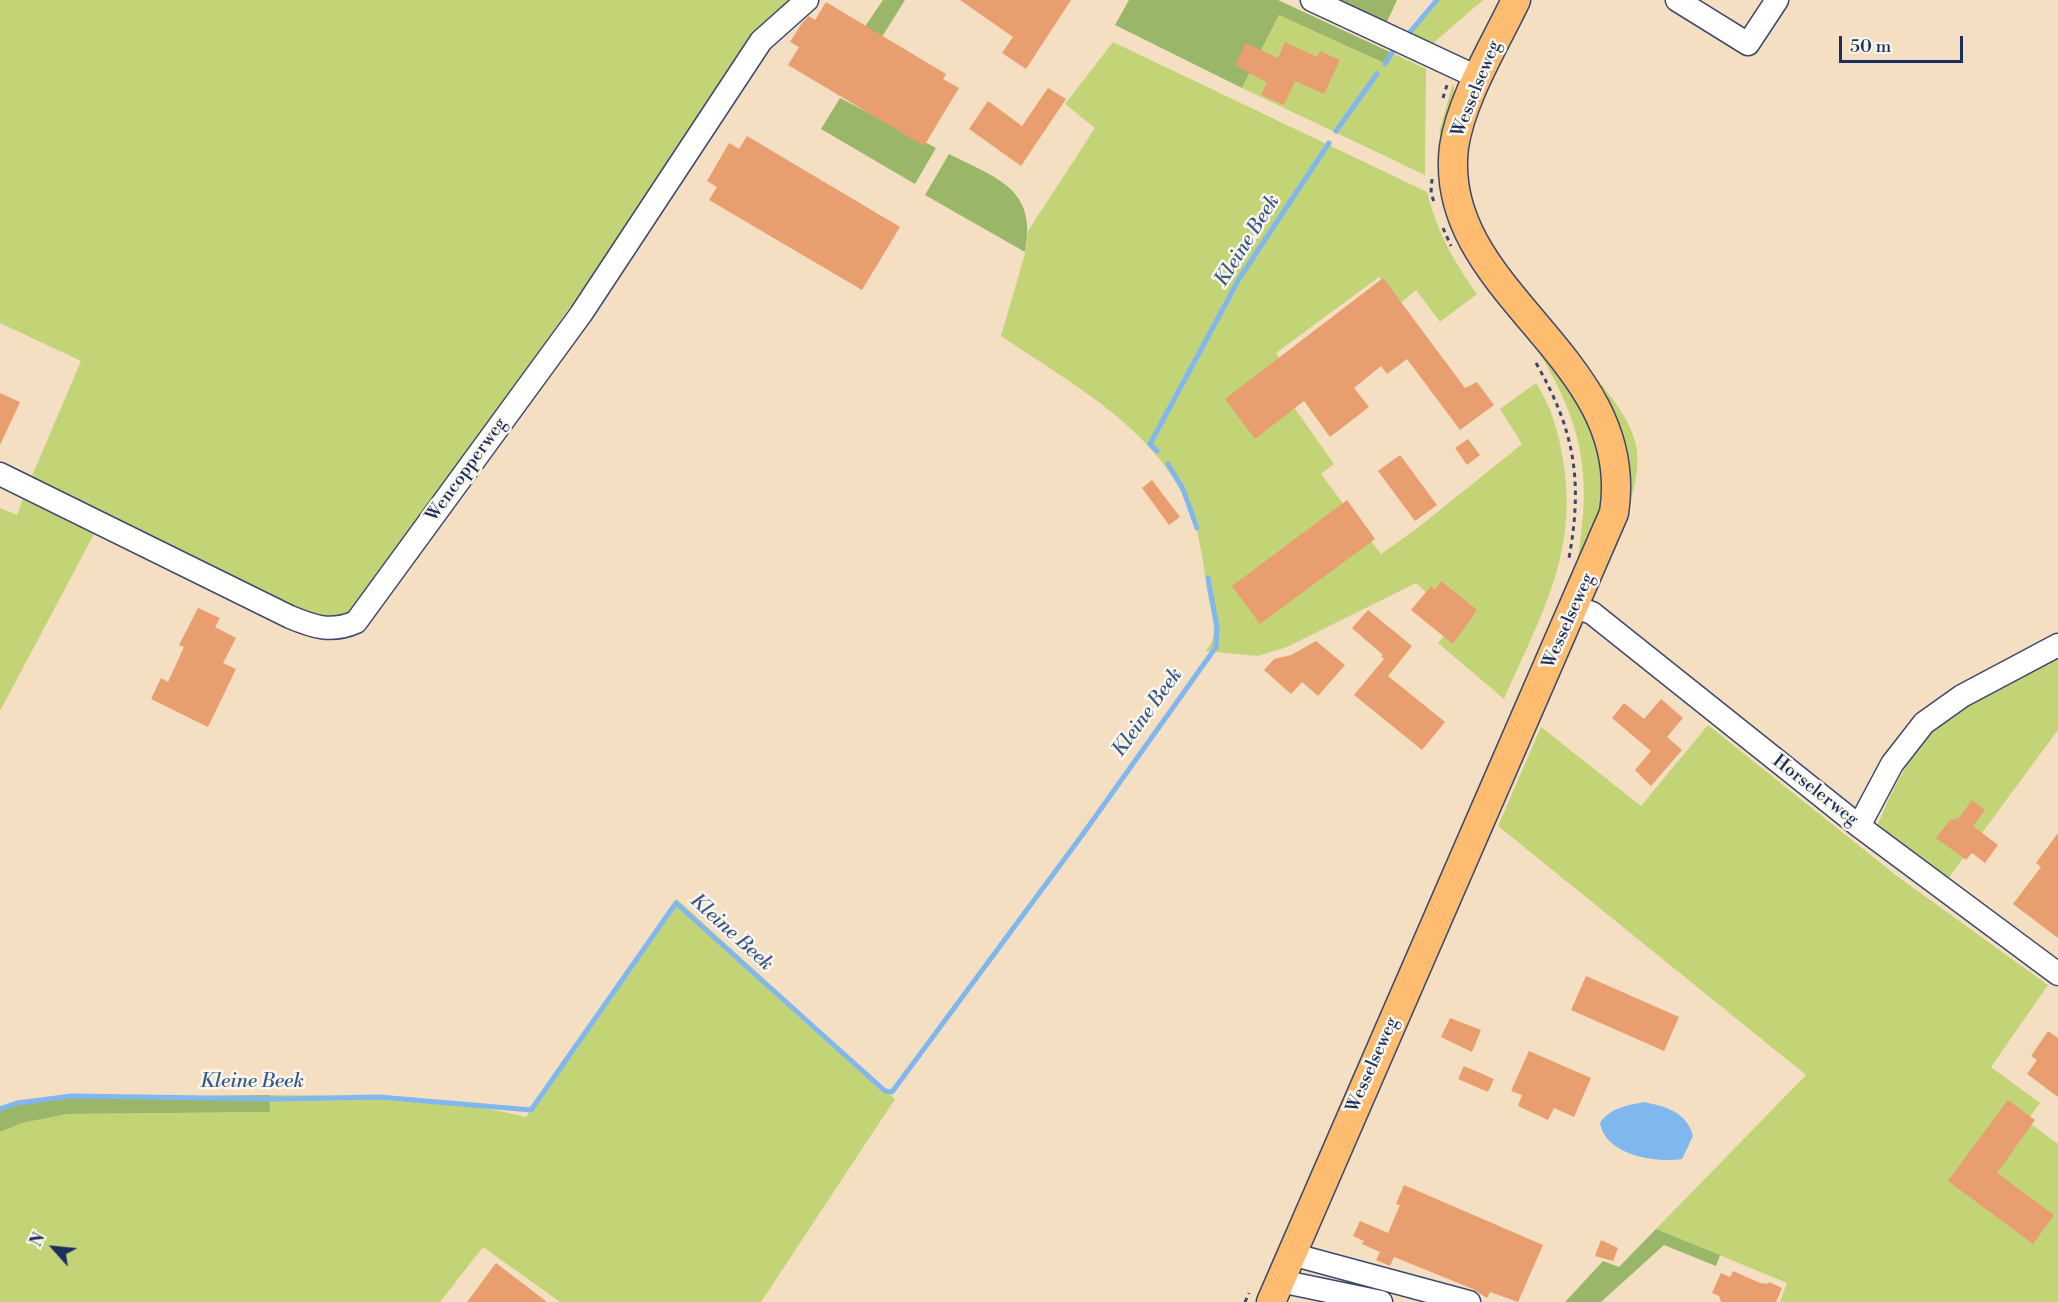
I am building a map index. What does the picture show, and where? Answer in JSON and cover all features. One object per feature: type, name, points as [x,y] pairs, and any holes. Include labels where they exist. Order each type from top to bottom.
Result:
[{"type":"main road","name":"Wesselseweg","points":[[1275,1292],[1614,513],[1617,474],[1613,447],[1595,404],[1487,262],[1461,215],[1454,192],[1454,146],[1461,120],[1467,72],[1516,0]]},
{"type":"street","name":"Wencopperweg","points":[[0,474],[290,618],[317,629],[340,629],[356,622],[581,314],[761,41],[807,0]]},
{"type":"street","points":[[1312,0],[1467,72]]},
{"type":"street","points":[[1677,0],[1748,44],[1777,0]]},
{"type":"street","name":"Horselerweg","points":[[1575,607],[1592,613],[1859,826],[2058,974]]},
{"type":"street","points":[[1859,826],[1892,764],[1924,723],[1962,696],[2058,645]]},
{"type":"street","points":[[1292,1254],[1469,1302]]},
{"type":"street","name":"Wesselseweg","points":[[1275,1292],[1381,1302]]},
{"type":"path","name":"Wesselseweg","points":[[1440,107],[1467,72]]},
{"type":"path","points":[[1432,175],[1431,193],[1437,212]]},
{"type":"path","points":[[1441,222],[1447,241],[1454,250]]},
{"type":"path","name":"Wesselseweg","points":[[1534,360],[1553,393],[1570,439],[1576,512],[1568,564]]},
{"type":"green space","points":[[0,0],[790,0],[347,618],[316,623],[29,483],[81,361],[0,323]]},
{"type":"green space","points":[[883,0],[905,0],[880,40],[862,31]]},
{"type":"green space","points":[[1129,0],[1278,0],[1392,53],[1384,63],[1279,15],[1242,88],[1115,25]]},
{"type":"green space","points":[[1328,0],[1397,0],[1385,26]]},
{"type":"green space","points":[[1435,0],[1483,0],[1430,46],[1406,35]]},
{"type":"green space","points":[[1279,15],[1384,63],[1392,53],[1426,69],[1425,175],[1242,88]]},
{"type":"green space","points":[[1113,42],[1427,192],[1447,245],[1477,294],[1440,322],[1416,290],[1399,304],[1379,277],[1276,353],[1295,381],[1284,393],[1334,464],[1321,474],[1381,554],[1420,526],[1522,444],[1500,409],[1536,383],[1557,430],[1567,494],[1566,525],[1553,584],[1504,699],[1438,643],[1457,621],[1416,583],[1287,647],[1258,656],[1205,651],[1213,639],[1214,625],[1200,547],[1195,523],[1187,502],[1171,475],[1152,450],[1106,407],[1001,336],[1026,250],[1028,231],[1095,128],[1065,104]]},
{"type":"green space","points":[[1453,83],[1455,105],[1439,172],[1440,129]]},
{"type":"green space","points":[[840,98],[936,148],[915,184],[821,129]]},
{"type":"green space","points":[[949,154],[997,179],[1019,199],[1025,213],[1027,230],[1025,252],[925,195]]},
{"type":"green space","points":[[1523,327],[1556,365],[1590,423],[1609,493],[1571,595],[1583,518],[1584,486],[1581,455],[1574,425],[1562,395]]},
{"type":"green space","points":[[1598,380],[1622,412],[1635,440],[1637,470],[1628,509],[1624,451],[1617,422]]},
{"type":"green space","points":[[23,499],[94,534],[0,711],[0,508],[17,515]]},
{"type":"green space","points":[[2058,654],[2058,730],[1945,883],[1875,832],[1891,795],[1910,761],[1947,717],[1984,690]]},
{"type":"green space","points":[[1708,725],[1897,876],[2048,985],[1991,1067],[2040,1103],[2027,1121],[2058,1144],[2058,1302],[1780,1302],[1787,1283],[1656,1229],[1806,1075],[1498,826],[1541,727],[1641,806]]},
{"type":"green space","points":[[677,899],[895,1099],[761,1302],[560,1302],[483,1247],[440,1302],[0,1302],[0,1132],[22,1123],[67,1114],[269,1112],[269,1095],[398,1098],[463,1105],[526,1117]]},
{"type":"green space","points":[[269,1095],[270,1112],[67,1114],[22,1123],[0,1132],[0,1110],[25,1101],[58,1098]]},
{"type":"green space","points":[[1656,1229],[1720,1255],[1716,1266],[1664,1245],[1601,1302],[1565,1302],[1603,1261],[1619,1267]]},
{"type":"water","points":[[1643,1102],[1674,1111],[1686,1121],[1693,1136],[1682,1159],[1659,1160],[1634,1155],[1612,1143],[1604,1134],[1600,1123],[1604,1118],[1619,1108]]},
{"type":"building","points":[[960,0],[1071,0],[1026,69],[1002,53],[1013,37]]},
{"type":"building","points":[[826,2],[946,74],[943,79],[959,88],[924,146],[788,65],[799,47],[790,42],[809,16],[815,20]]},
{"type":"building","points":[[1285,42],[1317,57],[1320,51],[1340,60],[1324,94],[1295,81],[1284,105],[1261,95],[1267,83],[1235,65],[1246,43],[1278,58]]},
{"type":"building","points":[[1048,88],[1066,99],[1021,166],[969,129],[988,101],[1022,126]]},
{"type":"building","points":[[747,136],[900,227],[862,290],[709,200],[717,187],[707,181],[729,143],[739,149]]},
{"type":"building","points":[[1383,278],[1465,388],[1477,382],[1494,405],[1460,430],[1407,359],[1387,374],[1381,366],[1354,388],[1369,407],[1330,437],[1304,401],[1255,439],[1225,399]]},
{"type":"building","points":[[0,393],[20,402],[0,445]]},
{"type":"building","points":[[1468,439],[1480,455],[1467,465],[1455,448]]},
{"type":"building","points":[[1400,455],[1437,505],[1415,521],[1378,471]]},
{"type":"building","points":[[1152,480],[1180,517],[1169,525],[1142,488]]},
{"type":"building","points":[[1347,500],[1375,539],[1260,624],[1232,586]]},
{"type":"building","points":[[1441,581],[1477,610],[1453,644],[1411,610],[1431,586],[1435,590]]},
{"type":"building","points":[[198,608],[220,618],[215,627],[236,638],[223,663],[236,669],[208,727],[151,699],[161,678],[168,682],[184,647],[179,645]]},
{"type":"building","points":[[1368,610],[1412,646],[1388,676],[1445,722],[1422,750],[1354,695],[1384,659],[1381,656],[1383,655],[1352,628]]},
{"type":"building","points":[[1316,641],[1345,665],[1318,696],[1302,682],[1291,694],[1264,670],[1274,659],[1291,655]]},
{"type":"building","points":[[1661,699],[1683,718],[1667,737],[1682,750],[1651,786],[1635,770],[1651,751],[1612,718],[1624,703],[1644,719]]},
{"type":"building","points":[[1972,800],[1985,810],[1973,826],[1998,845],[1985,863],[1972,853],[1966,860],[1936,838],[1950,820],[1958,819]]},
{"type":"building","points":[[2058,833],[2058,938],[2013,904],[2041,867],[2036,863]]},
{"type":"building","points":[[1586,976],[1679,1017],[1664,1051],[1571,1010]]},
{"type":"building","points":[[1450,1018],[1481,1030],[1472,1052],[1441,1037]]},
{"type":"building","points":[[2048,1031],[2058,1038],[2058,1097],[2027,1074],[2037,1060],[2031,1056]]},
{"type":"building","points":[[1529,1051],[1591,1078],[1574,1117],[1554,1108],[1548,1120],[1518,1106],[1522,1095],[1511,1091]]},
{"type":"building","points":[[1464,1066],[1494,1079],[1488,1092],[1458,1079]]},
{"type":"building","points":[[2008,1100],[2035,1120],[1997,1173],[2054,1215],[2033,1244],[1948,1181]]},
{"type":"building","points":[[1404,1185],[1543,1245],[1518,1302],[1490,1292],[1487,1298],[1473,1289],[1394,1257],[1390,1266],[1376,1260],[1380,1252],[1362,1244],[1364,1241],[1353,1236],[1360,1221],[1388,1233],[1400,1205],[1396,1204]]},
{"type":"building","points":[[1601,1240],[1618,1248],[1613,1261],[1595,1256]]},
{"type":"building","points":[[496,1263],[547,1302],[467,1302]]},
{"type":"building","points":[[1733,1271],[1760,1283],[1768,1284],[1769,1282],[1782,1288],[1776,1302],[1721,1302],[1719,1296],[1712,1293],[1721,1273],[1730,1277]]},
{"type":"waterway","name":"Kleine Beek","points":[[1410,32],[1437,0]]},
{"type":"waterway","name":"Kleine Beek","points":[[1385,64],[1393,51]]},
{"type":"waterway","name":"Kleine Beek","points":[[1336,131],[1377,74]]},
{"type":"waterway","name":"Kleine Beek","points":[[1157,451],[1150,444],[1239,279],[1329,143]]},
{"type":"waterway","name":"Kleine Beek","points":[[1168,464],[1183,489],[1197,528]]},
{"type":"waterway","name":"Kleine Beek","points":[[0,1109],[17,1103],[72,1096],[277,1099],[379,1097],[531,1110],[676,903],[885,1091],[892,1092],[1083,834],[1216,647],[1217,627],[1208,578]]}]
